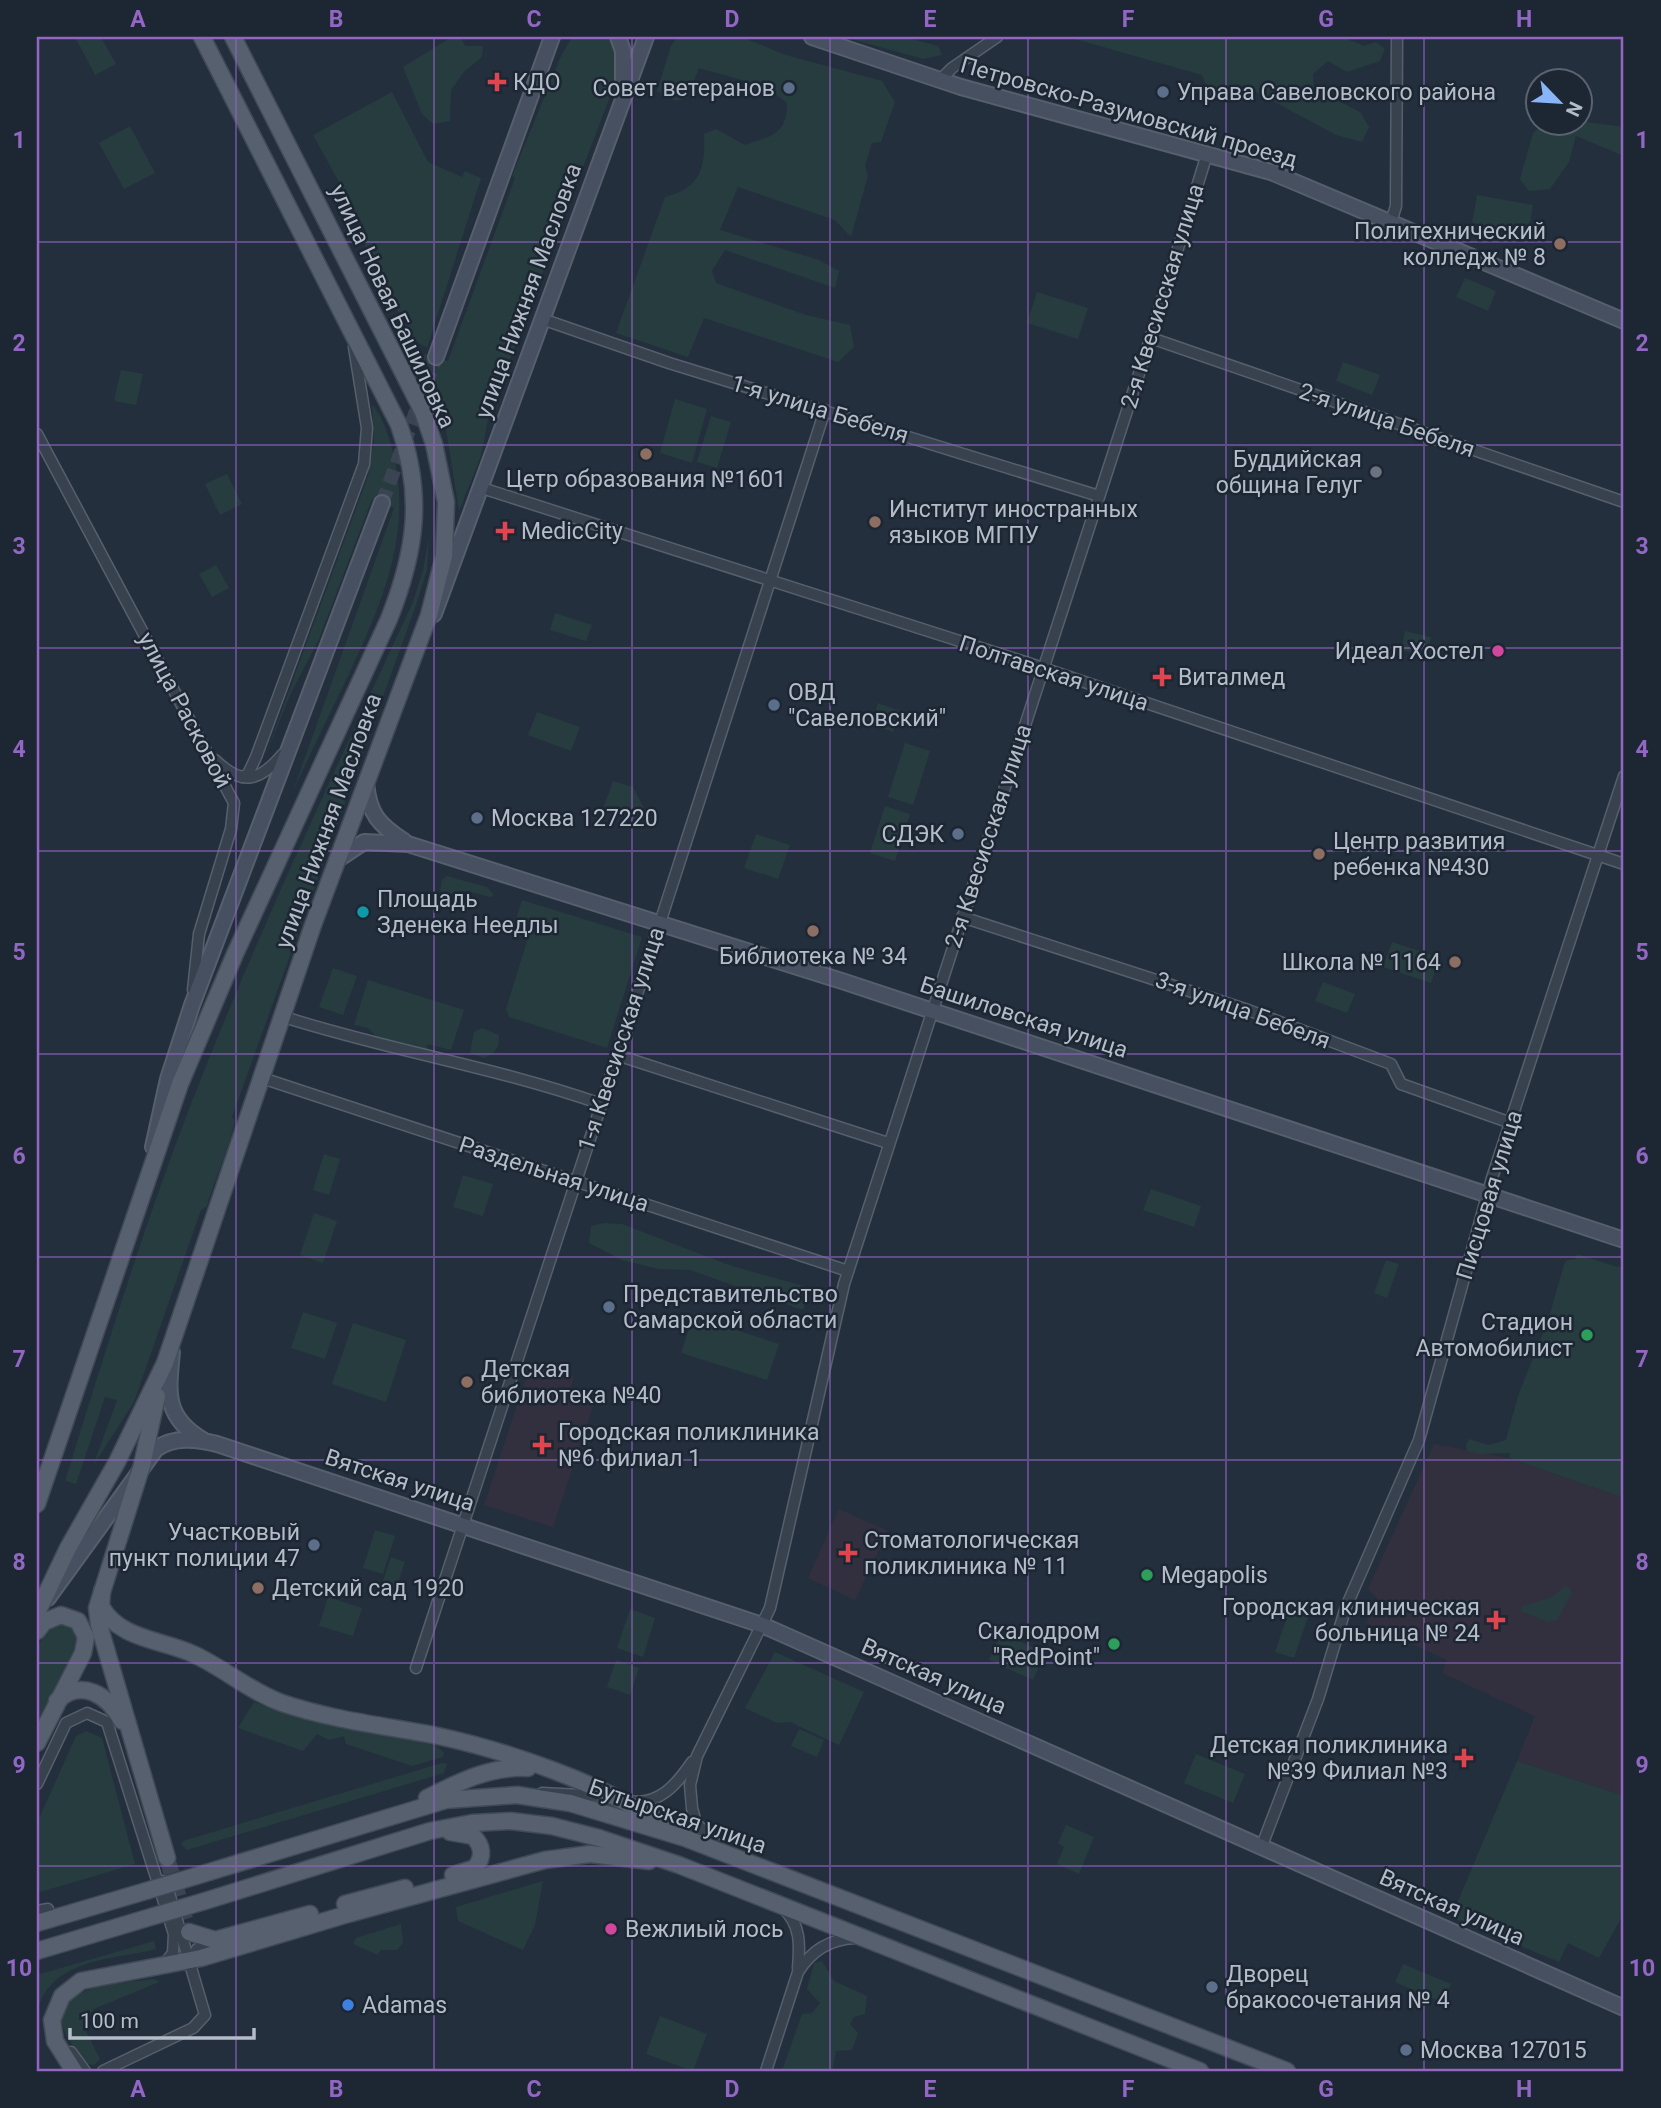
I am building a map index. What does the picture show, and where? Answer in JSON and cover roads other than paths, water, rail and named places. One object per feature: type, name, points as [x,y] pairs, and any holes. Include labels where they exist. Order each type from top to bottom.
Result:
[{"type":"main road","name":"улица Нижняя Масловка","points":[[37,1504],[148,1170],[206,1021],[389,619],[410,554],[415,487],[409,454],[399,425],[305,235],[202,37]]},
{"type":"main road","name":"улица Новая Башиловка","points":[[233,37],[423,412],[433,444],[446,502],[444,556],[416,650]]},
{"type":"main road","name":"улица Нижняя Масловка","points":[[37,1613],[68,1548],[123,1450],[165,1363],[281,1016],[365,782],[416,650]]},
{"type":"main road","points":[[160,1861],[134,1749],[99,1625],[97,1608],[142,1465],[165,1363]]},
{"type":"main road","points":[[37,1485],[60,1437]]},
{"type":"main road","points":[[102,1591],[101,1606],[117,1625],[194,1654],[258,1693],[311,1712],[450,1739],[551,1771],[620,1799],[685,1838]]},
{"type":"main road","points":[[37,1631],[44,1622],[61,1615],[78,1621],[86,1637],[83,1653],[37,1743]]},
{"type":"main road","points":[[54,1706],[64,1695],[74,1690],[99,1694],[119,1716],[134,1749]]},
{"type":"main road","points":[[390,1815],[474,1776],[505,1769],[551,1771]]},
{"type":"main road","name":"Бутырская улица","points":[[37,1923],[390,1815],[469,1797],[517,1795],[599,1809],[685,1838],[1287,2071]]},
{"type":"main road","name":"Бутырская улица","points":[[37,1951],[430,1831],[472,1823],[527,1822],[587,1834],[679,1866],[1200,2071]]},
{"type":"main road","points":[[188,1956],[189,1932],[213,1940],[468,1871],[478,1864],[481,1849],[472,1836],[430,1831]]},
{"type":"main road","points":[[74,2071],[55,2041],[52,2025],[58,2002],[76,1984],[99,1976],[164,1966],[188,1956],[545,1860],[590,1854],[679,1866]]},
{"type":"main road","points":[[41,1911],[94,1906]]},
{"type":"street","points":[[242,54],[246,37]]},
{"type":"street","points":[[436,358],[552,37]]},
{"type":"street","points":[[538,75],[563,37]]},
{"type":"street","points":[[618,37],[624,61],[622,101]]},
{"type":"street","name":"улица Нижняя Масловка","points":[[416,650],[438,607],[646,37]]},
{"type":"street","name":"Петровско-Разумовский проезд","points":[[812,37],[939,81],[1271,172],[1624,321]]},
{"type":"street","points":[[939,81],[997,37]]},
{"type":"street","points":[[1391,222],[1396,206],[1397,37]]},
{"type":"street","name":"2-я Квесисская улица","points":[[517,1795],[559,1792],[637,1802],[659,1797],[679,1781],[697,1756],[762,1625],[790,1528],[848,1271],[1151,338],[1207,154]]},
{"type":"street","name":"1-я улица Бебеля","points":[[542,319],[636,352],[1099,496]]},
{"type":"street","points":[[206,749],[226,769],[242,777],[248,774],[364,464],[367,440],[365,405],[349,322]]},
{"type":"street","name":"2-я улица Бебеля","points":[[1151,338],[1624,502]]},
{"type":"street","name":"1-я Квесисская улица","points":[[416,1668],[825,410]]},
{"type":"street","name":"улица Расковой","points":[[37,434],[234,803],[234,814],[199,933],[192,1005]]},
{"type":"street","name":"Полтавская улица","points":[[482,488],[1043,668],[1624,864]]},
{"type":"street","name":"улица Нижняя Масловка","points":[[148,1170],[168,1079],[192,1005],[382,503]]},
{"type":"street","name":"улица Нижняя Масловка","points":[[242,777],[263,775],[294,741]]},
{"type":"street","name":"Писцовая улица","points":[[1261,1848],[1318,1699],[1346,1608],[1419,1440],[1488,1194],[1624,776]]},
{"type":"street","name":"Башиловская улица","points":[[365,782],[368,803],[376,820],[408,844]]},
{"type":"street","name":"Башиловская улица","points":[[337,860],[364,842],[408,844],[931,1010],[1624,1240]]},
{"type":"street","name":"3-я улица Бебеля","points":[[962,917],[1248,1010],[1391,1065],[1401,1084],[1511,1123]]},
{"type":"street","points":[[281,1016],[341,1036],[473,1065],[601,1104]]},
{"type":"street","points":[[617,1055],[888,1143]]},
{"type":"street","name":"Раздельная улица","points":[[260,1077],[848,1271]]},
{"type":"street","name":"Вятская улица","points":[[174,1338],[169,1384],[173,1411],[184,1428],[204,1441]]},
{"type":"street","name":"Вятская улица","points":[[37,1613],[77,1561],[142,1465],[162,1444],[183,1440],[204,1441],[464,1524],[762,1625],[1624,2008]]},
{"type":"street","points":[[37,1784],[66,1723],[87,1713],[102,1717],[112,1729],[160,1861],[205,2007],[201,2022],[103,2071]]},
{"type":"street","name":"2-я Квесисская улица","points":[[697,1756],[690,1784],[694,1815],[705,1835],[727,1854]]},
{"type":"street","points":[[160,1861],[175,1940],[173,1953],[164,1966]]},
{"type":"street","points":[[780,1905],[797,1928],[800,1942],[798,1972]]},
{"type":"street","points":[[766,2071],[798,1972],[806,1959],[828,1944],[844,1938],[864,1938]]},
{"type":"street","points":[[188,1956],[213,1940]]},
{"type":"street","points":[[52,2025],[85,2071]]},
{"type":"tunnel","points":[[382,503],[436,357]]},
{"type":"tunnel","points":[[167,1858],[189,1932]]},
{"type":"place","name":"КДО","points":[[497,82]]},
{"type":"place","name":"Совет ветеранов","points":[[789,88]]},
{"type":"place","name":"Управа Савеловского района","points":[[1163,92]]},
{"type":"place","name":"Политехнический колледж № 8","points":[[1560,244]]},
{"type":"place","name":"Цетр образования №1601","points":[[646,454]]},
{"type":"place","name":"Буддийская община Гелуг","points":[[1376,472]]},
{"type":"place","name":"Институт иностранных языков МГПУ","points":[[875,522]]},
{"type":"place","name":"MedicCity","points":[[505,531]]},
{"type":"place","name":"Идеал Хостел","points":[[1498,651]]},
{"type":"place","name":"Виталмед","points":[[1162,677]]},
{"type":"place","name":"ОВД \"Савеловский\"","points":[[774,705]]},
{"type":"place","name":"Москва 127220","points":[[477,818]]},
{"type":"place","name":"СДЭК","points":[[958,834]]},
{"type":"place","name":"Центр развития ребенка №430","points":[[1319,854]]},
{"type":"place","name":"Площадь Зденека Неедлы","points":[[363,912]]},
{"type":"place","name":"Библиотека № 34","points":[[813,931]]},
{"type":"place","name":"Школа № 1164","points":[[1455,962]]},
{"type":"place","name":"Представительство Самарской области","points":[[609,1307]]},
{"type":"place","name":"Стадион Автомобилист","points":[[1587,1335]]},
{"type":"place","name":"Детская библиотека №40","points":[[467,1382]]},
{"type":"place","name":"Городская поликлиника №6 филиал 1","points":[[542,1445]]},
{"type":"place","name":"Участковый пункт полиции 47","points":[[314,1545]]},
{"type":"place","name":"Стоматологическая поликлиника № 11","points":[[848,1553]]},
{"type":"place","name":"Megapolis","points":[[1147,1575]]},
{"type":"place","name":"Детский сад 1920","points":[[258,1588]]},
{"type":"place","name":"Городская клиническая больница № 24","points":[[1496,1620]]},
{"type":"place","name":"Скалодром \"RedPoint\"","points":[[1114,1644]]},
{"type":"place","name":"Детская поликлиника №39 Филиал №3","points":[[1464,1758]]},
{"type":"place","name":"Вежлиый лось","points":[[611,1929]]},
{"type":"place","name":"Дворец бракосочетания № 4","points":[[1212,1987]]},
{"type":"place","name":"Adamas","points":[[348,2005]]},
{"type":"place","name":"Москва 127015","points":[[1406,2050]]}]
